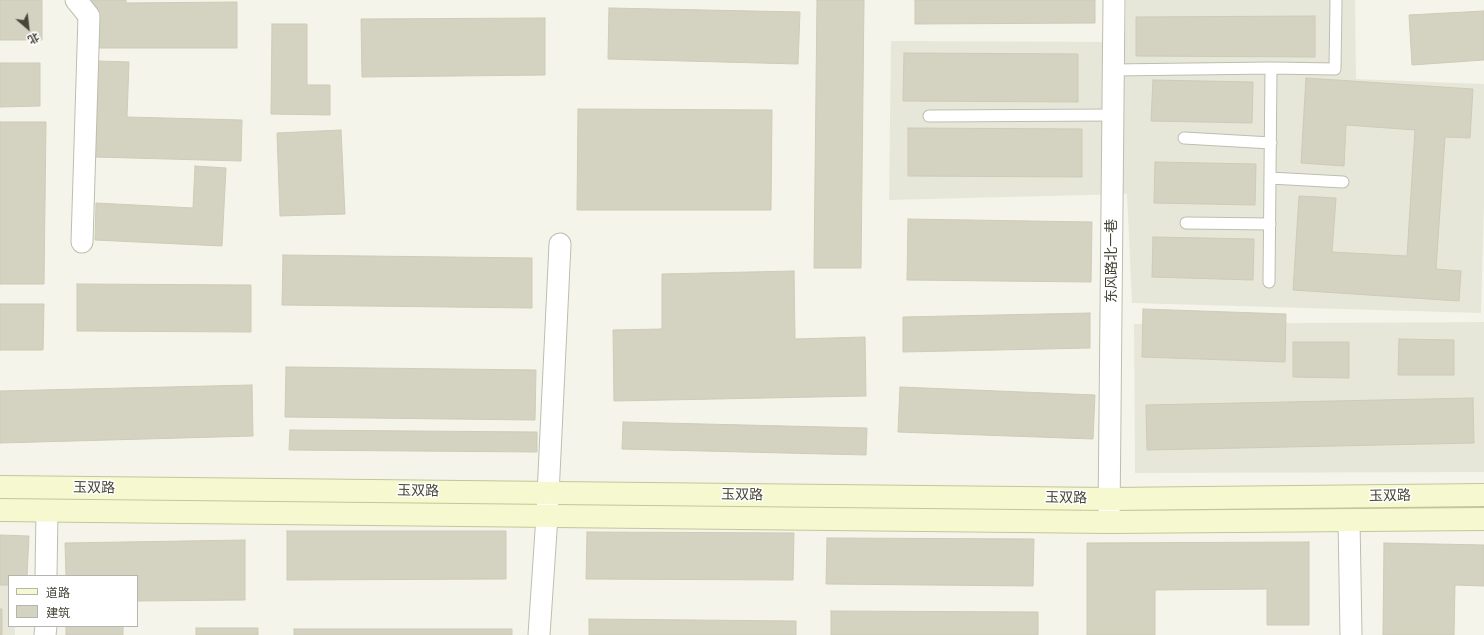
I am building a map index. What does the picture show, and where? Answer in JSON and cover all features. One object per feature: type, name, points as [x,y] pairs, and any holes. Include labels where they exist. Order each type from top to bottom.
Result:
[{"type":"main road","name":"玉双路","points":[[0,487],[1110,499],[1484,495]]},
{"type":"main road","name":"玉双路","points":[[0,510],[1109,522],[1484,519]]},
{"type":"street","points":[[76,0],[89,16],[82,242]]},
{"type":"street","name":"东风路北一巷","points":[[1109,522],[1114,0]]},
{"type":"street","points":[[539,635],[547,516],[560,244]]},
{"type":"street","points":[[46,575],[47,511]]},
{"type":"street","points":[[1349,520],[1351,635]]},
{"type":"lane","points":[[1113,70],[1271,68],[1335,69],[1336,0]]},
{"type":"lane","points":[[1269,282],[1271,68]]},
{"type":"lane","points":[[929,116],[1113,115]]},
{"type":"lane","points":[[1184,138],[1271,143]]},
{"type":"lane","points":[[1270,178],[1343,182]]},
{"type":"lane","points":[[1186,223],[1270,224]]},
{"type":"shaded area","points":[[1126,0],[1355,0],[1356,79],[1484,84],[1484,207],[1481,313],[1132,303],[1127,194],[889,200],[891,41],[1125,42]]},
{"type":"shaded area","points":[[1484,322],[1484,472],[1135,473],[1134,324]]},
{"type":"shaded area","points":[[0,549],[9,575],[8,627],[15,627],[15,635],[0,635]]},
{"type":"building","points":[[0,0],[42,0],[42,40],[0,40]]},
{"type":"building","points":[[92,0],[126,0],[126,3],[237,2],[237,48],[92,48]]},
{"type":"building","points":[[817,0],[864,0],[861,268],[814,268]]},
{"type":"building","points":[[915,0],[1095,0],[1095,23],[915,24]]},
{"type":"building","points":[[609,8],[800,12],[798,64],[608,59]]},
{"type":"building","points":[[1484,11],[1484,60],[1412,65],[1409,15]]},
{"type":"building","points":[[1315,16],[1315,57],[1136,56],[1136,17]]},
{"type":"building","points":[[545,18],[545,75],[362,77],[361,19]]},
{"type":"building","points":[[272,24],[307,24],[307,85],[330,85],[330,115],[271,114]]},
{"type":"building","points":[[904,53],[1078,54],[1078,102],[903,101]]},
{"type":"building","points":[[98,61],[129,62],[127,117],[242,120],[241,161],[95,157]]},
{"type":"building","points":[[0,63],[40,63],[40,106],[0,107]]},
{"type":"building","points":[[1306,78],[1473,89],[1470,138],[1445,137],[1436,269],[1461,271],[1459,301],[1293,290],[1299,196],[1336,198],[1332,252],[1407,256],[1415,130],[1346,125],[1344,166],[1301,163]]},
{"type":"building","points":[[1153,80],[1253,82],[1252,123],[1151,121]]},
{"type":"building","points":[[578,109],[772,110],[771,210],[577,210]]},
{"type":"building","points":[[0,122],[46,122],[44,284],[0,284]]},
{"type":"building","points":[[908,128],[1082,129],[1082,177],[908,176]]},
{"type":"building","points":[[341,130],[345,214],[280,216],[277,133]]},
{"type":"building","points":[[1155,162],[1256,164],[1255,205],[1154,203]]},
{"type":"building","points":[[195,166],[226,168],[222,246],[95,240],[96,203],[193,208]]},
{"type":"building","points":[[908,219],[1092,222],[1091,282],[907,280]]},
{"type":"building","points":[[1153,237],[1254,239],[1253,280],[1152,277]]},
{"type":"building","points":[[283,255],[532,258],[532,308],[282,305]]},
{"type":"building","points":[[794,271],[795,339],[865,337],[866,396],[614,401],[613,330],[662,329],[662,274]]},
{"type":"building","points":[[77,284],[251,285],[251,332],[77,331]]},
{"type":"building","points":[[0,304],[44,304],[43,350],[0,350]]},
{"type":"building","points":[[1143,309],[1286,314],[1285,362],[1142,357]]},
{"type":"building","points":[[1090,313],[1090,348],[903,352],[903,317]]},
{"type":"building","points":[[1399,339],[1454,340],[1454,375],[1398,375]]},
{"type":"building","points":[[1293,342],[1349,342],[1349,378],[1293,377]]},
{"type":"building","points":[[286,367],[536,370],[535,420],[285,417]]},
{"type":"building","points":[[252,385],[253,436],[0,443],[0,391]]},
{"type":"building","points":[[900,387],[1095,395],[1093,439],[898,432]]},
{"type":"building","points":[[1473,398],[1474,443],[1147,450],[1146,405]]},
{"type":"building","points":[[623,422],[867,428],[866,455],[622,449]]},
{"type":"building","points":[[290,430],[537,432],[537,452],[289,450]]},
{"type":"building","points":[[287,531],[506,531],[506,579],[287,580]]},
{"type":"building","points":[[587,532],[794,533],[793,580],[586,579]]},
{"type":"building","points":[[0,535],[29,536],[27,575],[8,575],[8,585],[0,585]]},
{"type":"building","points":[[827,538],[1034,539],[1033,586],[826,584]]},
{"type":"building","points":[[245,540],[245,600],[138,601],[138,575],[66,575],[65,543]]},
{"type":"building","points":[[1309,542],[1309,625],[1267,625],[1267,589],[1155,590],[1155,635],[1087,635],[1087,543]]},
{"type":"building","points":[[1384,543],[1484,545],[1484,586],[1455,585],[1454,635],[1383,635]]},
{"type":"building","points":[[0,609],[2,609],[2,635],[0,635]]},
{"type":"building","points":[[831,611],[1038,612],[1038,635],[831,635]]},
{"type":"building","points":[[589,619],[796,621],[796,635],[589,635]]},
{"type":"building","points":[[66,627],[123,627],[123,635],[66,635]]},
{"type":"building","points":[[196,628],[258,628],[258,635],[196,635]]},
{"type":"building","points":[[294,629],[512,629],[512,635],[294,635]]}]
